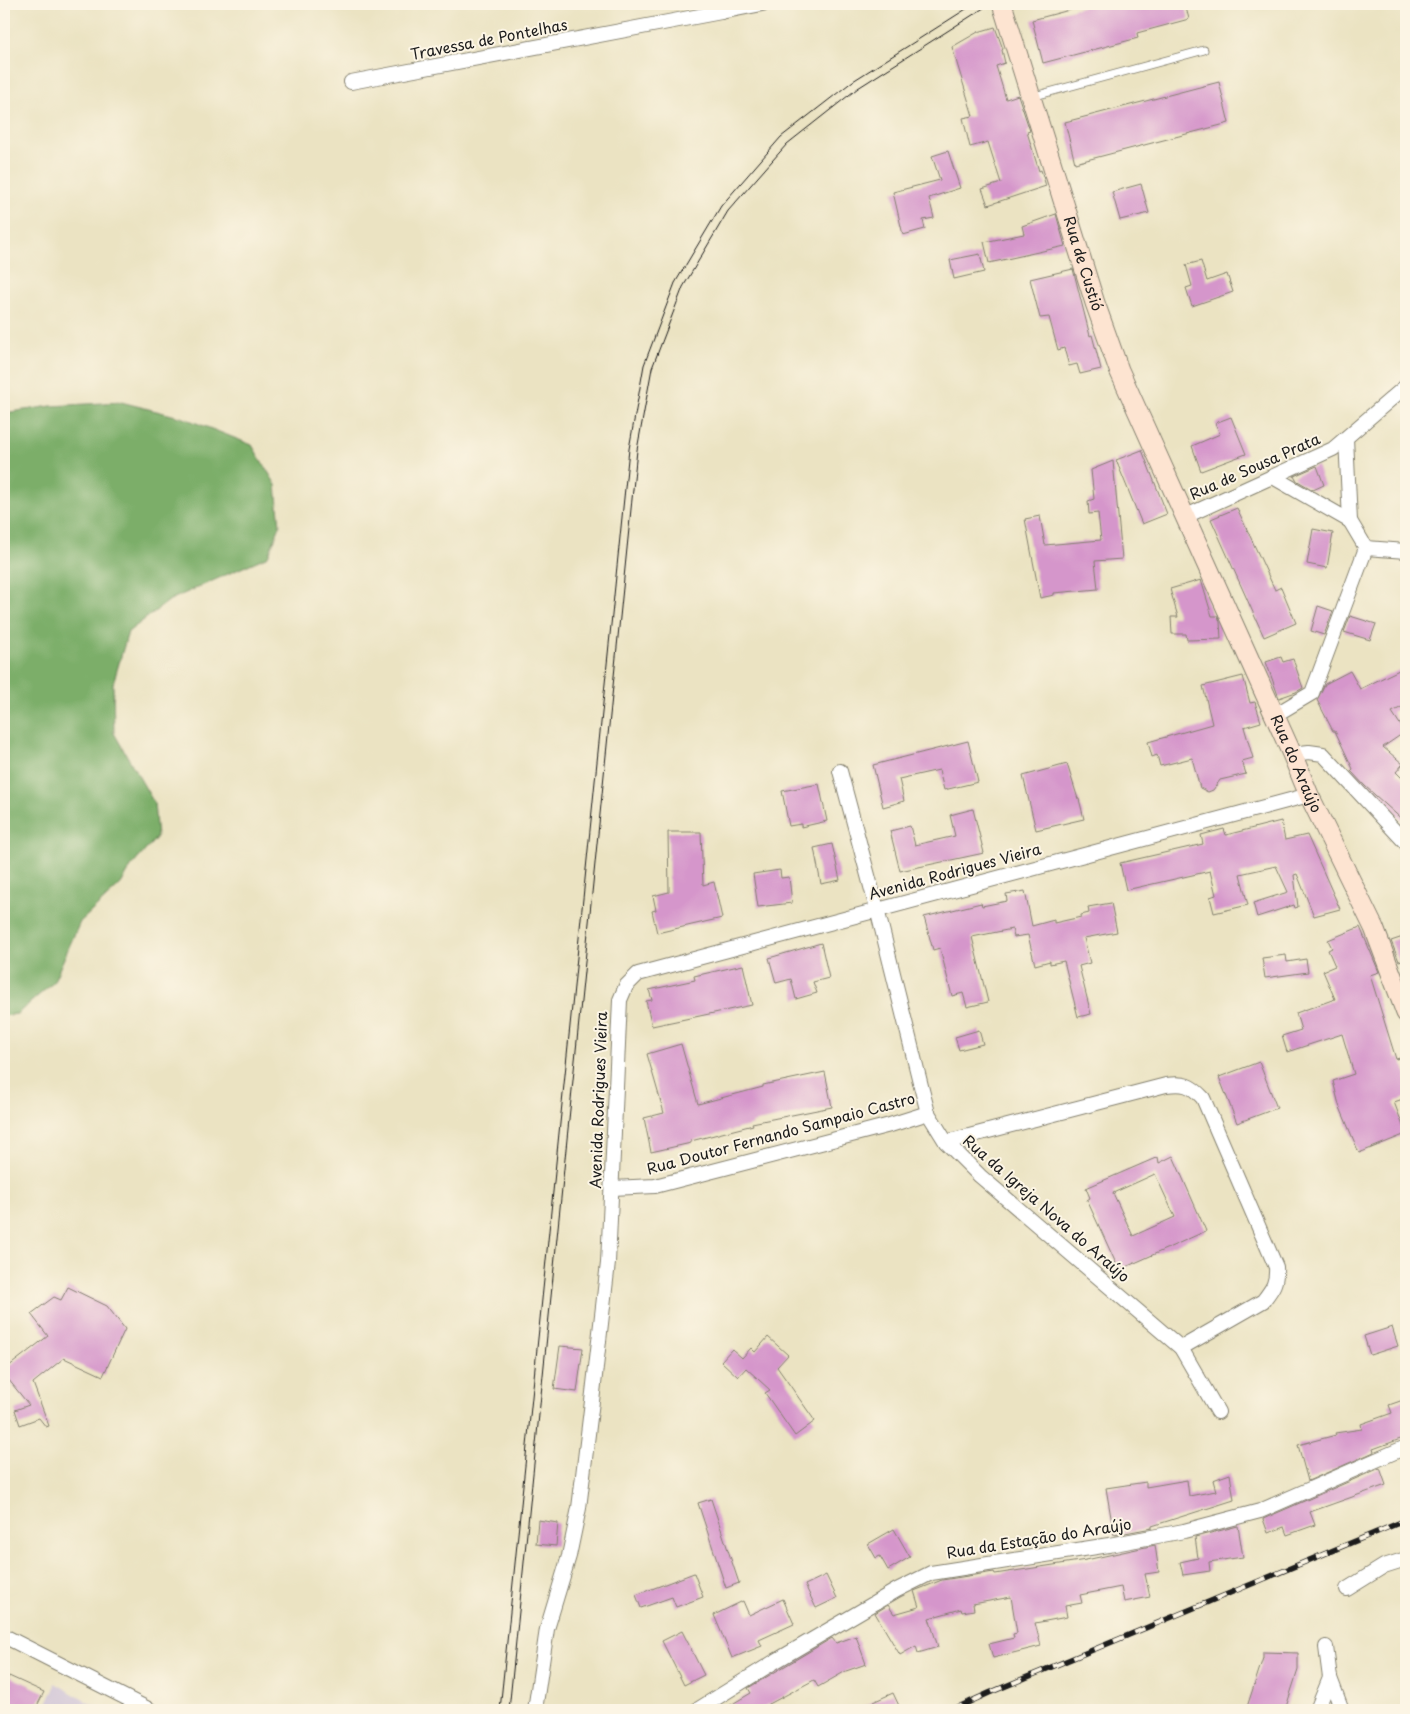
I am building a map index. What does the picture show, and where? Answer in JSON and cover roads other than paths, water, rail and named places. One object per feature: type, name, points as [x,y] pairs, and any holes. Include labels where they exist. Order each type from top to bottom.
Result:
[{"type":"main road","name":"Rua de Custió","points":[[1002,4],[1095,303],[1119,370],[1184,517]]},
{"type":"main road","name":"Rua do Araújo","points":[[1184,517],[1275,715],[1309,795],[1374,928],[1406,1013]]},
{"type":"street","name":"Travessa de Pontelhas","points":[[351,82],[717,8],[762,4]]},
{"type":"street","name":"Rua de Sousa Prata","points":[[1184,517],[1333,450],[1406,386]]},
{"type":"street","points":[[1346,438],[1350,521],[1366,548]]},
{"type":"street","points":[[1273,477],[1350,521]]},
{"type":"street","points":[[1275,715],[1312,693],[1366,548]]},
{"type":"street","points":[[1366,548],[1406,551]]},
{"type":"street","points":[[1292,754],[1309,752],[1323,754],[1406,843]]},
{"type":"street","name":"Rua da Igreja Nova do Araújo","points":[[840,771],[928,1113],[946,1142],[980,1176],[1181,1348],[1218,1412]]},
{"type":"street","name":"Avenida Rodrigues Vieira","points":[[535,1710],[547,1629],[570,1556],[579,1508],[607,1272],[620,1000],[626,986],[638,974],[1309,795]]},
{"type":"street","points":[[946,1142],[1166,1084],[1182,1083],[1194,1089],[1203,1098],[1276,1267],[1276,1280],[1264,1301],[1181,1348]]},
{"type":"street","name":"Rua Doutor Fernando Sampaio Castro","points":[[612,1188],[655,1186],[928,1113]]},
{"type":"street","name":"Rua da Estação do Araújo","points":[[697,1710],[774,1662],[897,1590],[931,1573],[1109,1545],[1184,1531],[1260,1511],[1406,1447]]},
{"type":"street","points":[[1347,1588],[1384,1566],[1406,1559]]},
{"type":"street","points":[[4,1636],[150,1710]]},
{"type":"street","points":[[1326,1647],[1330,1678],[1342,1710]]},
{"type":"street","points":[[1317,1710],[1330,1678]]},
{"type":"lane","points":[[1031,97],[1204,50]]},
{"type":"tram line","points":[[500,1710],[629,449],[644,365],[675,283],[721,206],[781,137],[853,81],[974,4]]},
{"type":"tram line","points":[[509,1710],[637,450],[652,368],[683,287],[728,211],[787,144],[858,88],[990,4]]},
{"type":"railway","points":[[952,1710],[1406,1520]]}]
